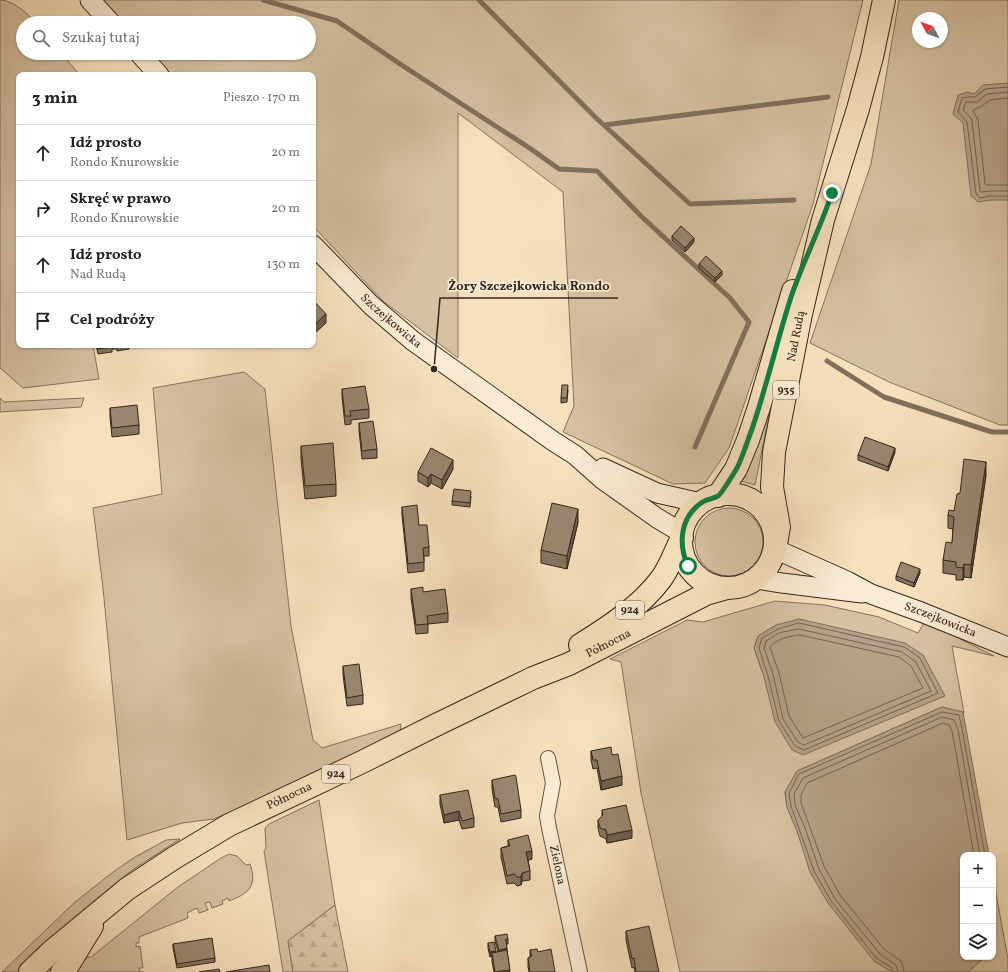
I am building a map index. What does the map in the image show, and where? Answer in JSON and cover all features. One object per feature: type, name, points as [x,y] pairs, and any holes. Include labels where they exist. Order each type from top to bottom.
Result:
[{"type":"main road","points":[[90,0],[105,16]]},
{"type":"main road","name":"Nad Rudą","points":[[774,549],[778,527],[772,487],[774,452],[801,314],[823,220],[858,109],[872,57],[884,0]]},
{"type":"main road","points":[[145,60],[156,72]]},
{"type":"main road","name":"Nad Rudą","points":[[710,499],[739,462],[759,406],[791,297],[800,272],[823,220]]},
{"type":"main road","name":"Szczejkowicka","points":[[316,248],[371,305],[413,341],[575,456],[602,479],[682,535]]},
{"type":"main road","name":"Szczejkowicka","points":[[575,456],[657,493],[710,499]]},
{"type":"main road","name":"924","points":[[727,494],[741,496],[752,500],[764,511],[774,529],[774,549],[770,563],[756,579],[742,586],[727,588],[709,584],[694,573],[688,566],[684,557],[682,535],[690,515],[710,499],[727,494]]},
{"type":"main road","name":"Północna","points":[[533,678],[609,626],[638,603],[661,579],[682,535]]},
{"type":"main road","name":"Szczejkowicka","points":[[774,549],[847,581],[871,594],[921,612],[1008,648]]},
{"type":"main road","name":"Szczejkowicka","points":[[756,579],[871,594]]},
{"type":"main road","name":"Północna","points":[[30,972],[52,951],[127,889],[229,825],[533,678],[569,664],[706,594],[727,588]]},
{"type":"main road","name":"Północna","points":[[62,972],[67,967],[101,912]]},
{"type":"street","name":"Zielona","points":[[548,758],[553,783],[547,816],[580,972]]},
{"type":"green space","points":[[0,0],[10,2],[29,16],[16,16],[16,60],[67,60],[77,72],[16,72],[16,348],[94,348],[99,379],[23,388],[0,368]]},
{"type":"green space","points":[[101,0],[863,0],[813,204],[729,448],[705,483],[673,484],[563,432],[574,406],[563,192],[458,113],[458,358],[383,301],[316,229],[316,72],[169,72],[158,60],[316,60],[316,16],[116,16]]},
{"type":"green space","points":[[899,0],[1008,0],[1008,425],[1000,425],[889,382],[810,343],[871,164]]},
{"type":"green space","points":[[244,372],[265,389],[291,626],[313,740],[322,748],[401,724],[400,733],[319,773],[214,819],[182,823],[127,840],[103,588],[93,508],[162,494],[153,388]]},
{"type":"green space","points":[[0,398],[4,402],[84,398],[81,407],[0,412]]},
{"type":"green space","points":[[769,409],[770,411],[755,485],[741,481]]},
{"type":"green space","points":[[729,508],[742,511],[753,518],[760,529],[763,542],[760,555],[753,566],[742,573],[729,576],[716,573],[705,566],[698,555],[695,542],[698,529],[705,518],[716,511]]},
{"type":"green space","points":[[775,601],[825,605],[879,617],[918,633],[925,621],[994,656],[952,646],[964,713],[942,707],[797,771],[785,792],[787,807],[797,831],[874,961],[892,972],[680,972],[641,793],[621,662],[610,659],[687,620],[703,622]],"holes":[[[776,625],[764,677],[754,648],[758,636]]]},
{"type":"green space","points":[[319,800],[335,905],[288,941],[293,972],[283,972],[264,851],[266,848],[265,828],[269,824]]},
{"type":"green space","points":[[180,839],[132,870],[74,918],[16,972],[2,972],[74,903],[113,872],[135,857],[166,840]]},
{"type":"green space","points":[[229,854],[237,856],[246,865],[250,864],[253,878],[250,888],[246,892],[229,901],[228,898],[222,901],[223,904],[212,908],[210,902],[205,903],[208,910],[199,913],[197,908],[187,913],[188,918],[139,937],[139,943],[136,943],[136,947],[140,946],[143,968],[139,968],[140,972],[73,972],[87,957],[91,957],[178,887],[221,858]]},
{"type":"green space","points":[[996,893],[1008,959],[1008,972],[968,972],[982,960],[996,960]]},
{"type":"green space","points":[[335,905],[348,972],[293,972],[288,941]]},
{"type":"water","points":[[1008,83],[1008,200],[978,202],[971,196],[963,123],[953,114],[958,95],[968,92],[974,94],[983,85]]},
{"type":"water","points":[[799,619],[905,643],[923,655],[945,696],[803,755],[792,750],[775,722],[764,677],[754,648],[758,636],[776,625]]},
{"type":"water","points":[[942,707],[963,712],[988,852],[960,852],[960,960],[982,960],[968,972],[892,972],[874,961],[828,903],[810,872],[797,831],[787,807],[785,792],[797,771]]},
{"type":"building","points":[[681,226],[694,238],[685,248],[672,236]]},
{"type":"building","points":[[706,256],[722,271],[715,278],[699,264]]},
{"type":"building","points":[[316,303],[326,314],[316,323]]},
{"type":"building","points":[[562,385],[568,385],[567,398],[561,398]]},
{"type":"building","points":[[365,386],[369,409],[350,411],[351,416],[345,416],[342,389]]},
{"type":"building","points":[[137,405],[139,425],[112,428],[110,408]]},
{"type":"building","points":[[373,421],[377,449],[362,451],[359,423]]},
{"type":"building","points":[[865,437],[895,448],[888,467],[858,455]]},
{"type":"building","points":[[333,443],[336,484],[305,486],[301,446]]},
{"type":"building","points":[[431,448],[453,460],[442,480],[431,474],[428,478],[418,472]]},
{"type":"building","points":[[964,459],[986,462],[971,565],[964,564],[963,568],[956,567],[956,562],[943,560],[946,542],[952,543],[954,517],[948,515],[949,510],[954,511],[957,494],[960,493]]},
{"type":"building","points":[[454,489],[471,491],[470,503],[452,501]]},
{"type":"building","points":[[552,503],[578,509],[567,556],[541,550]]},
{"type":"building","points":[[417,505],[419,525],[427,525],[429,547],[423,548],[424,562],[408,564],[402,507]]},
{"type":"building","points":[[901,562],[920,569],[914,583],[896,576]]},
{"type":"building","points":[[423,587],[423,592],[445,589],[448,613],[427,616],[428,624],[416,625],[411,589]]},
{"type":"building","points":[[359,664],[363,695],[347,698],[343,666]]},
{"type":"building","points":[[611,747],[612,755],[618,754],[622,776],[601,781],[597,760],[593,760],[591,751]]},
{"type":"building","points":[[515,775],[521,810],[501,814],[498,799],[495,798],[492,780]]},
{"type":"building","points":[[468,790],[474,818],[462,821],[459,811],[444,815],[440,795]]},
{"type":"building","points":[[626,805],[632,830],[607,835],[606,830],[600,828],[598,820],[603,815],[602,810]]},
{"type":"building","points":[[528,835],[532,851],[526,852],[530,871],[522,873],[521,877],[517,877],[514,874],[507,876],[501,848],[510,846],[508,840]]},
{"type":"building","points":[[649,926],[659,972],[636,972],[634,958],[632,959],[626,931]]},
{"type":"building","points":[[507,934],[508,939],[505,940],[507,948],[499,950],[495,936]]},
{"type":"building","points":[[212,938],[215,958],[177,964],[173,944]]},
{"type":"building","points":[[494,942],[496,951],[490,952],[488,943]]},
{"type":"building","points":[[537,949],[538,952],[551,949],[555,972],[530,972],[528,958],[532,956],[530,950]]},
{"type":"building","points":[[507,950],[510,970],[495,972],[492,953]]},
{"type":"building","points":[[269,965],[270,972],[226,972]]},
{"type":"building","points":[[219,969],[220,972],[199,972]]},
{"type":"waterway","points":[[263,0],[337,21],[559,169],[597,171],[641,216],[730,298],[749,322],[695,447]]},
{"type":"waterway","points":[[479,0],[594,116],[690,204],[794,200]]},
{"type":"waterway","points":[[604,125],[828,97]]},
{"type":"waterway","points":[[827,361],[884,397],[992,432],[1008,432]]},
{"type":"place","name":"Żory Szczejkowicka Rondo","points":[[434,369]]},
{"type":"route","points":[[688,566],[682,548],[682,533],[686,522],[701,503],[712,497],[718,496],[736,469],[759,406],[791,297],[800,272],[823,220],[832,193]]}]
